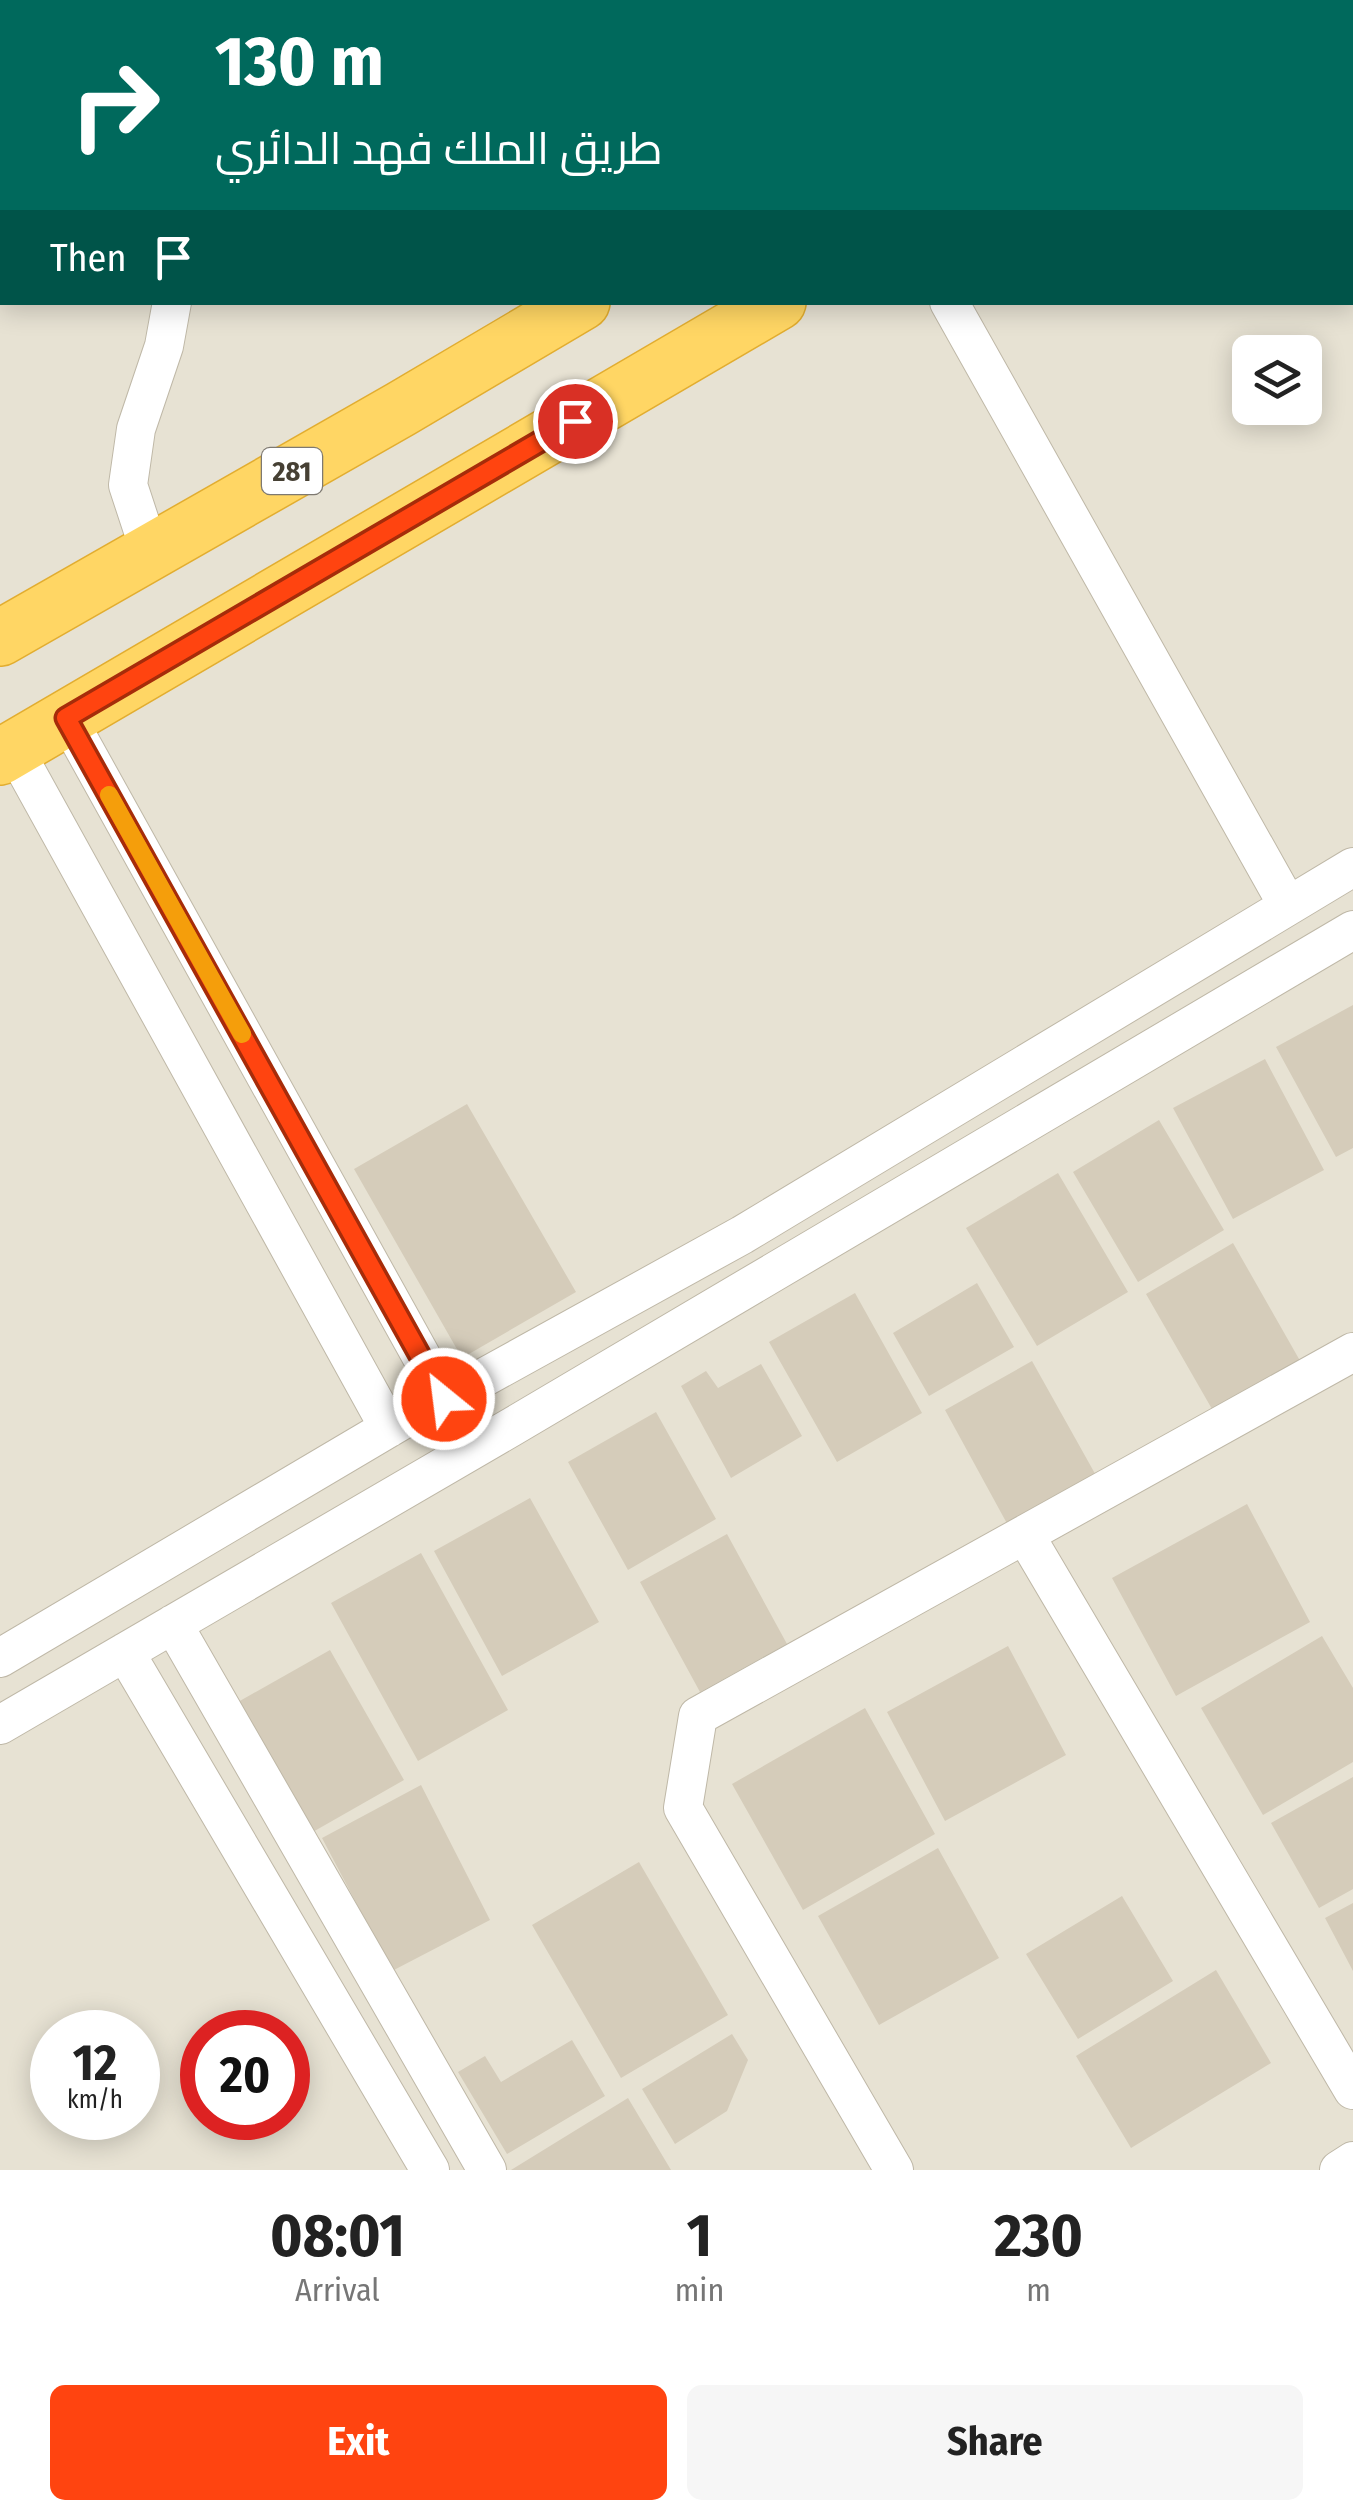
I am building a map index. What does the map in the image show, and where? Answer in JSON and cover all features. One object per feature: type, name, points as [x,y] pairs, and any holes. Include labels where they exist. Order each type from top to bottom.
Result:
[{"type":"highway","name":"281","points":[[0,638],[577,305]]},
{"type":"highway","points":[[7,753],[773,305]]},
{"type":"street","points":[[150,552],[128,485],[136,429],[164,346],[171,305]]},
{"type":"street","points":[[951,305],[1288,906]]},
{"type":"street","points":[[66,718],[444,1399]]},
{"type":"street","points":[[7,753],[388,1428]]},
{"type":"street","points":[[0,1658],[420,1409],[742,1236],[1353,867]]},
{"type":"street","points":[[0,1725],[1353,930]]},
{"type":"street","points":[[894,2170],[683,1808],[698,1716],[1353,1352]]},
{"type":"street","points":[[1024,1535],[1353,2090]]},
{"type":"street","points":[[173,1624],[487,2170]]},
{"type":"street","points":[[125,1652],[430,2170]]},
{"type":"street","points":[[1339,2170],[1353,2161]]},
{"type":"shaded area","points":[[0,305],[1353,305],[1353,2170],[0,2170]]},
{"type":"building","points":[[1353,1005],[1353,1148],[1336,1157],[1276,1047]]},
{"type":"building","points":[[1265,1059],[1324,1170],[1233,1219],[1173,1108]]},
{"type":"building","points":[[467,1104],[576,1292],[462,1358],[354,1169]]},
{"type":"building","points":[[1159,1120],[1224,1230],[1138,1282],[1073,1172]]},
{"type":"building","points":[[1058,1173],[1128,1292],[1037,1346],[966,1228]]},
{"type":"building","points":[[1233,1243],[1303,1366],[1216,1416],[1146,1294]]},
{"type":"building","points":[[977,1283],[1014,1347],[929,1396],[893,1333]]},
{"type":"building","points":[[855,1293],[922,1413],[837,1462],[769,1342]]},
{"type":"building","points":[[1032,1361],[1098,1479],[1010,1529],[945,1410]]},
{"type":"building","points":[[761,1364],[802,1436],[731,1478],[681,1386],[706,1371],[718,1388]]},
{"type":"building","points":[[656,1412],[716,1519],[628,1570],[568,1462]]},
{"type":"building","points":[[530,1498],[599,1622],[502,1676],[434,1551]]},
{"type":"building","points":[[1247,1504],[1310,1622],[1176,1696],[1112,1578]]},
{"type":"building","points":[[727,1534],[787,1644],[700,1692],[640,1582]]},
{"type":"building","points":[[421,1553],[508,1710],[418,1761],[331,1603]]},
{"type":"building","points":[[1322,1636],[1353,1688],[1353,1762],[1263,1815],[1201,1708]]},
{"type":"building","points":[[1008,1646],[1066,1755],[945,1821],[887,1712]]},
{"type":"building","points":[[330,1650],[404,1780],[311,1833],[238,1702]]},
{"type":"building","points":[[865,1708],[935,1834],[803,1910],[732,1784]]},
{"type":"building","points":[[1353,1777],[1353,1889],[1319,1908],[1271,1823]]},
{"type":"building","points":[[421,1785],[490,1920],[392,1971],[322,1838]]},
{"type":"building","points":[[938,1848],[999,1958],[879,2025],[818,1916]]},
{"type":"building","points":[[639,1862],[728,2015],[621,2078],[532,1925]]},
{"type":"building","points":[[1122,1896],[1173,1981],[1078,2039],[1026,1954]]},
{"type":"building","points":[[1353,1903],[1353,1971],[1325,1918]]},
{"type":"building","points":[[1216,1970],[1271,2063],[1131,2148],[1076,2056]]},
{"type":"building","points":[[732,2034],[748,2060],[727,2111],[675,2144],[642,2089]]},
{"type":"building","points":[[572,2040],[605,2096],[507,2154],[458,2072],[485,2056],[501,2082]]},
{"type":"building","points":[[628,2098],[671,2170],[511,2170]]},
{"type":"slow traffic","points":[[109,795],[242,1034]]},
{"type":"route","points":[[444,1399],[66,718],[575,421]]}]
